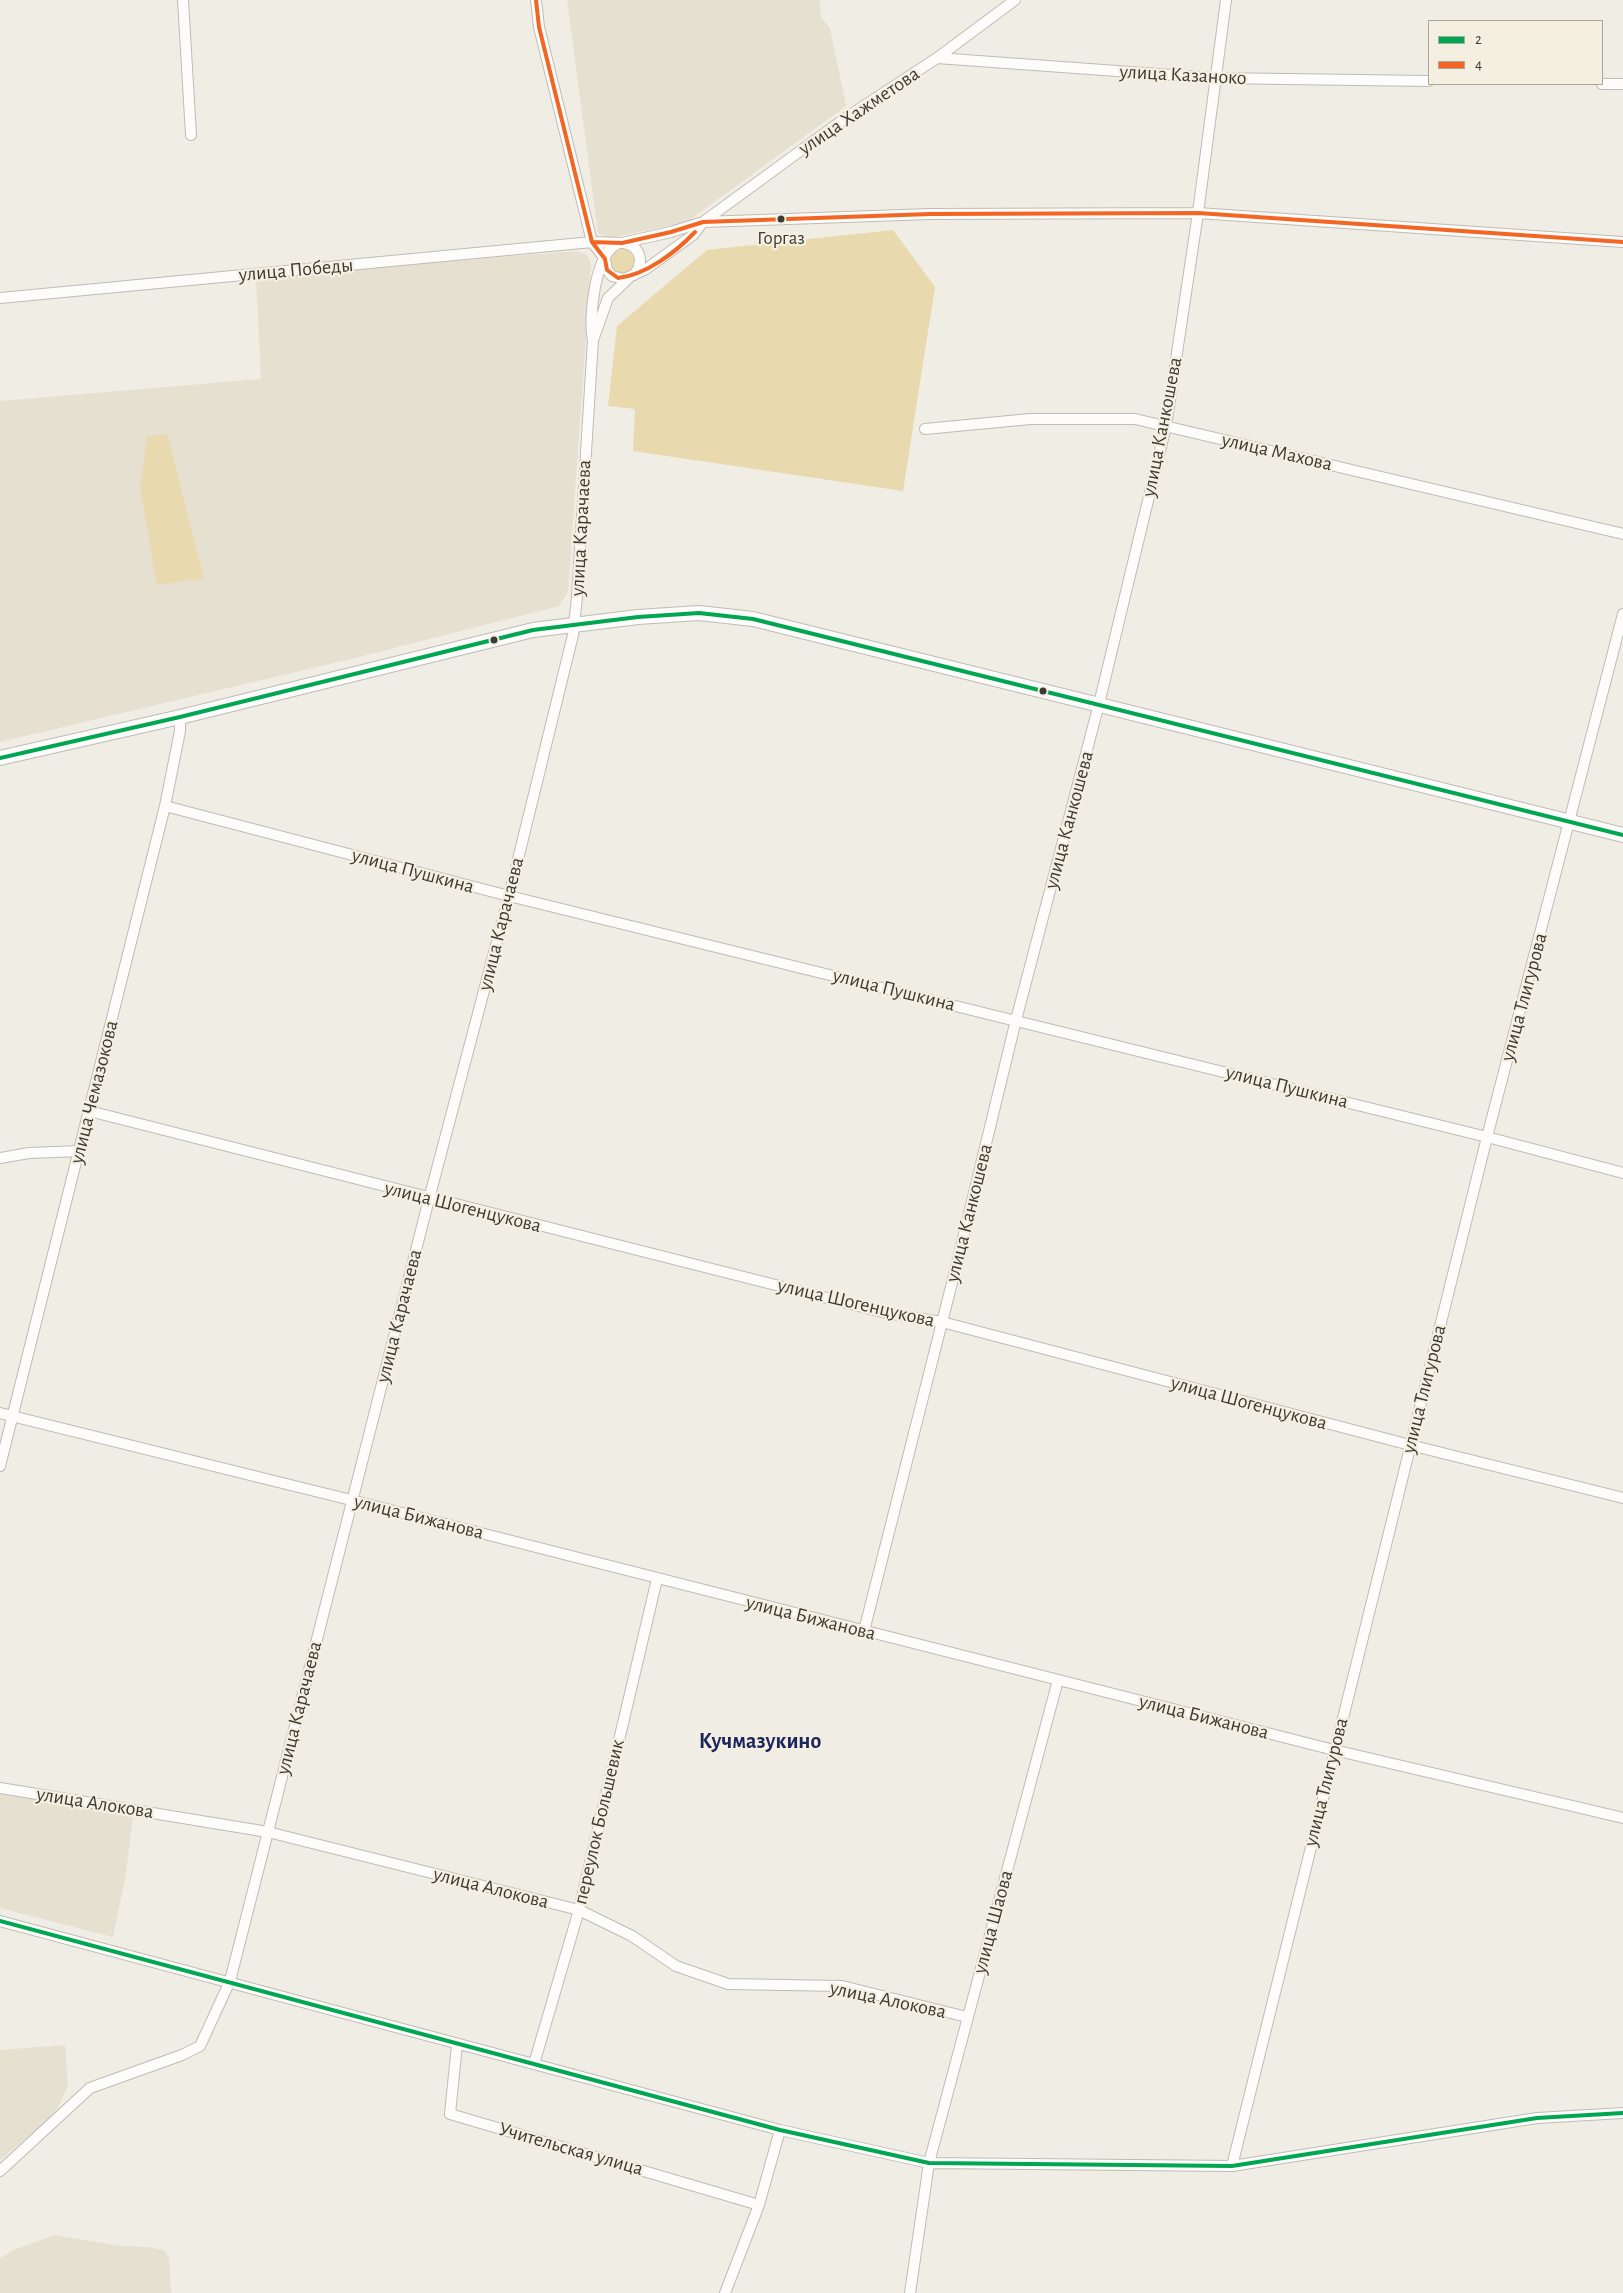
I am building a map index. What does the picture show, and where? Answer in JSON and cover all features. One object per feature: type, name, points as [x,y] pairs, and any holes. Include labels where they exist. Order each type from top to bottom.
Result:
[{"type":"main road","points":[[0,758],[180,717],[534,630],[638,617],[699,613],[753,619],[1623,835]]},
{"type":"street","points":[[183,0],[190,135]]},
{"type":"street","points":[[536,0],[539,27],[592,242],[605,260],[607,270],[612,276],[618,278],[632,276],[646,269],[693,235],[703,222],[930,214],[1198,213],[1623,242]]},
{"type":"street","name":"улица Хажметова","points":[[703,222],[844,119],[938,58],[1016,0]]},
{"type":"street","name":"улица Канкошева","points":[[864,1631],[1016,1020],[1099,704],[1166,426],[1198,213],[1214,78],[1226,0]]},
{"type":"street","name":"улица Казаноко","points":[[938,58],[1214,78],[1428,81]]},
{"type":"street","points":[[1603,84],[1623,84]]},
{"type":"street","name":"улица Победы","points":[[0,298],[592,242],[619,244],[671,232],[703,222]]},
{"type":"street","points":[[619,244],[632,246],[639,254],[640,265],[632,276],[608,298],[593,340],[591,330],[596,279],[608,251],[619,244]]},
{"type":"street","name":"улица Карачаева","points":[[0,2172],[90,2088],[182,2055],[200,2046],[230,1981],[429,1199],[509,896],[575,624],[593,340]]},
{"type":"street","name":"улица Махова","points":[[925,429],[1030,419],[1135,419],[1623,534]]},
{"type":"street","name":"улица Тлигурова","points":[[1232,2166],[1487,1137],[1623,614]]},
{"type":"street","name":"улица Чемазокова","points":[[0,1466],[165,806],[180,732],[180,717]]},
{"type":"street","name":"улица Пушкина","points":[[165,806],[509,896],[1487,1137],[1623,1173]]},
{"type":"street","name":"улица Шогенцукова","points":[[89,1111],[429,1199],[886,1313],[942,1322],[1410,1445],[1623,1498]]},
{"type":"street","points":[[0,1158],[29,1153],[80,1151]]},
{"type":"street","name":"улица Бижанова","points":[[0,1413],[352,1500],[1334,1750],[1623,1818]]},
{"type":"street","name":"переулок Большевик","points":[[534,2064],[579,1910],[657,1579]]},
{"type":"street","name":"улица Шаова","points":[[910,2293],[929,2164],[1058,1680]]},
{"type":"street","name":"улица Алокова","points":[[0,1788],[268,1832],[579,1910],[632,1936],[676,1966],[728,1984],[842,1986],[967,2017]]},
{"type":"street","points":[[0,1921],[230,1981],[456,2045],[780,2130],[929,2164],[1232,2166],[1537,2118],[1623,2113]]},
{"type":"street","name":"Учительская улица","points":[[456,2045],[450,2114],[759,2205]]},
{"type":"street","points":[[725,2293],[759,2205],[780,2130]]},
{"type":"shaded area","points":[[567,0],[820,0],[821,18],[830,28],[846,106],[687,222],[610,238],[598,233]]},
{"type":"shaded area","points":[[893,230],[935,287],[903,491],[633,451],[635,409],[608,406],[617,326],[707,250]]},
{"type":"shaded area","points":[[622,249],[627,250],[633,256],[633,266],[627,272],[622,273],[617,272],[611,266],[610,261],[611,256],[617,250]]},
{"type":"shaded area","points":[[577,251],[587,255],[591,265],[568,592],[559,606],[359,657],[0,742],[0,401],[261,379],[256,277]]},
{"type":"shaded area","points":[[167,434],[204,578],[157,585],[140,487],[147,436]]},
{"type":"shaded area","points":[[0,1792],[133,1815],[126,1873],[113,1937],[0,1908]]},
{"type":"shaded area","points":[[65,2045],[68,2086],[55,2114],[0,2160],[0,2050]]},
{"type":"shaded area","points":[[54,2235],[121,2246],[164,2250],[169,2258],[171,2293],[0,2293],[0,2258],[14,2250]]},
{"type":"transit line","name":"4","points":[[536,0],[539,27],[592,242],[605,259],[607,270],[618,278],[639,272],[670,255],[695,232]]},
{"type":"transit line","name":"4","points":[[592,242],[622,243],[671,232],[703,222],[930,214],[1198,213],[1623,242]]},
{"type":"transit line","name":"2","points":[[0,758],[180,717],[533,630],[638,617],[699,613],[753,619],[1623,835]]},
{"type":"transit line","name":"2","points":[[0,1921],[780,2130],[929,2163],[1232,2166],[1537,2118],[1623,2113]]},
{"type":"place","name":"Горгаз","points":[[781,219]]},
{"type":"district","name":"Кучмазукино","points":[[760,1741]]}]
